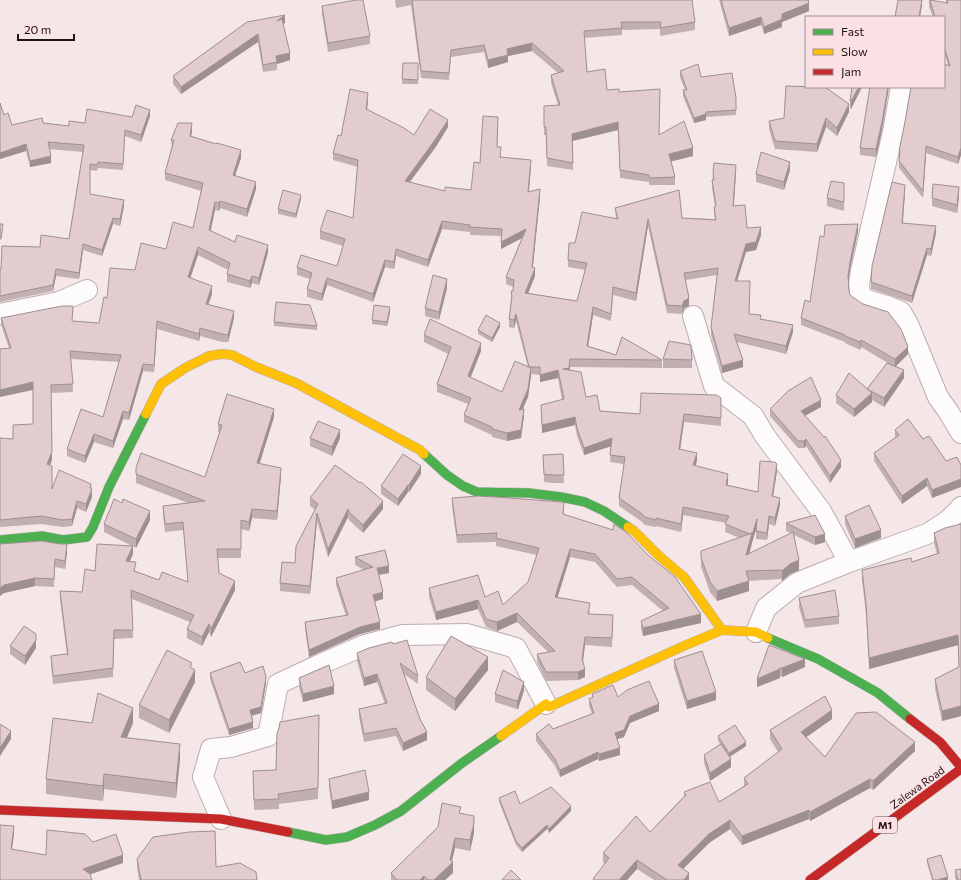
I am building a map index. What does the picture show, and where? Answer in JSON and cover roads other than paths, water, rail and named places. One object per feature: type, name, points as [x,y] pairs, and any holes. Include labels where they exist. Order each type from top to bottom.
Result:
[{"type":"main road","points":[[0,540],[42,536],[63,540],[87,538],[93,528],[109,487],[161,384],[185,368],[209,356],[221,354],[232,355],[256,367],[296,383],[388,432],[420,450],[448,475],[463,486],[477,492],[529,493],[561,497],[585,502],[604,511],[634,531],[684,577],[722,630]]},
{"type":"main road","points":[[0,810],[221,819],[326,840],[347,837],[375,826],[401,811],[462,762],[546,704],[549,706],[686,644],[722,630],[756,632],[818,659],[878,693],[940,742],[961,768]]},
{"type":"main road","name":"Zalewa Road","points":[[810,880],[961,768]]},
{"type":"street","points":[[901,88],[893,132],[861,271],[859,284],[860,296],[869,301],[901,312],[908,324],[938,397],[961,433]]},
{"type":"street","points":[[0,314],[59,302],[87,290]]},
{"type":"street","points":[[693,316],[714,386],[753,416],[765,436],[821,512],[849,562]]},
{"type":"street","points":[[756,632],[766,608],[797,583],[849,562],[927,534],[946,522],[961,507]]},
{"type":"street","points":[[221,819],[203,777],[211,749],[231,747],[268,736],[278,684],[365,645],[403,635],[467,634],[516,648],[546,704]]}]
